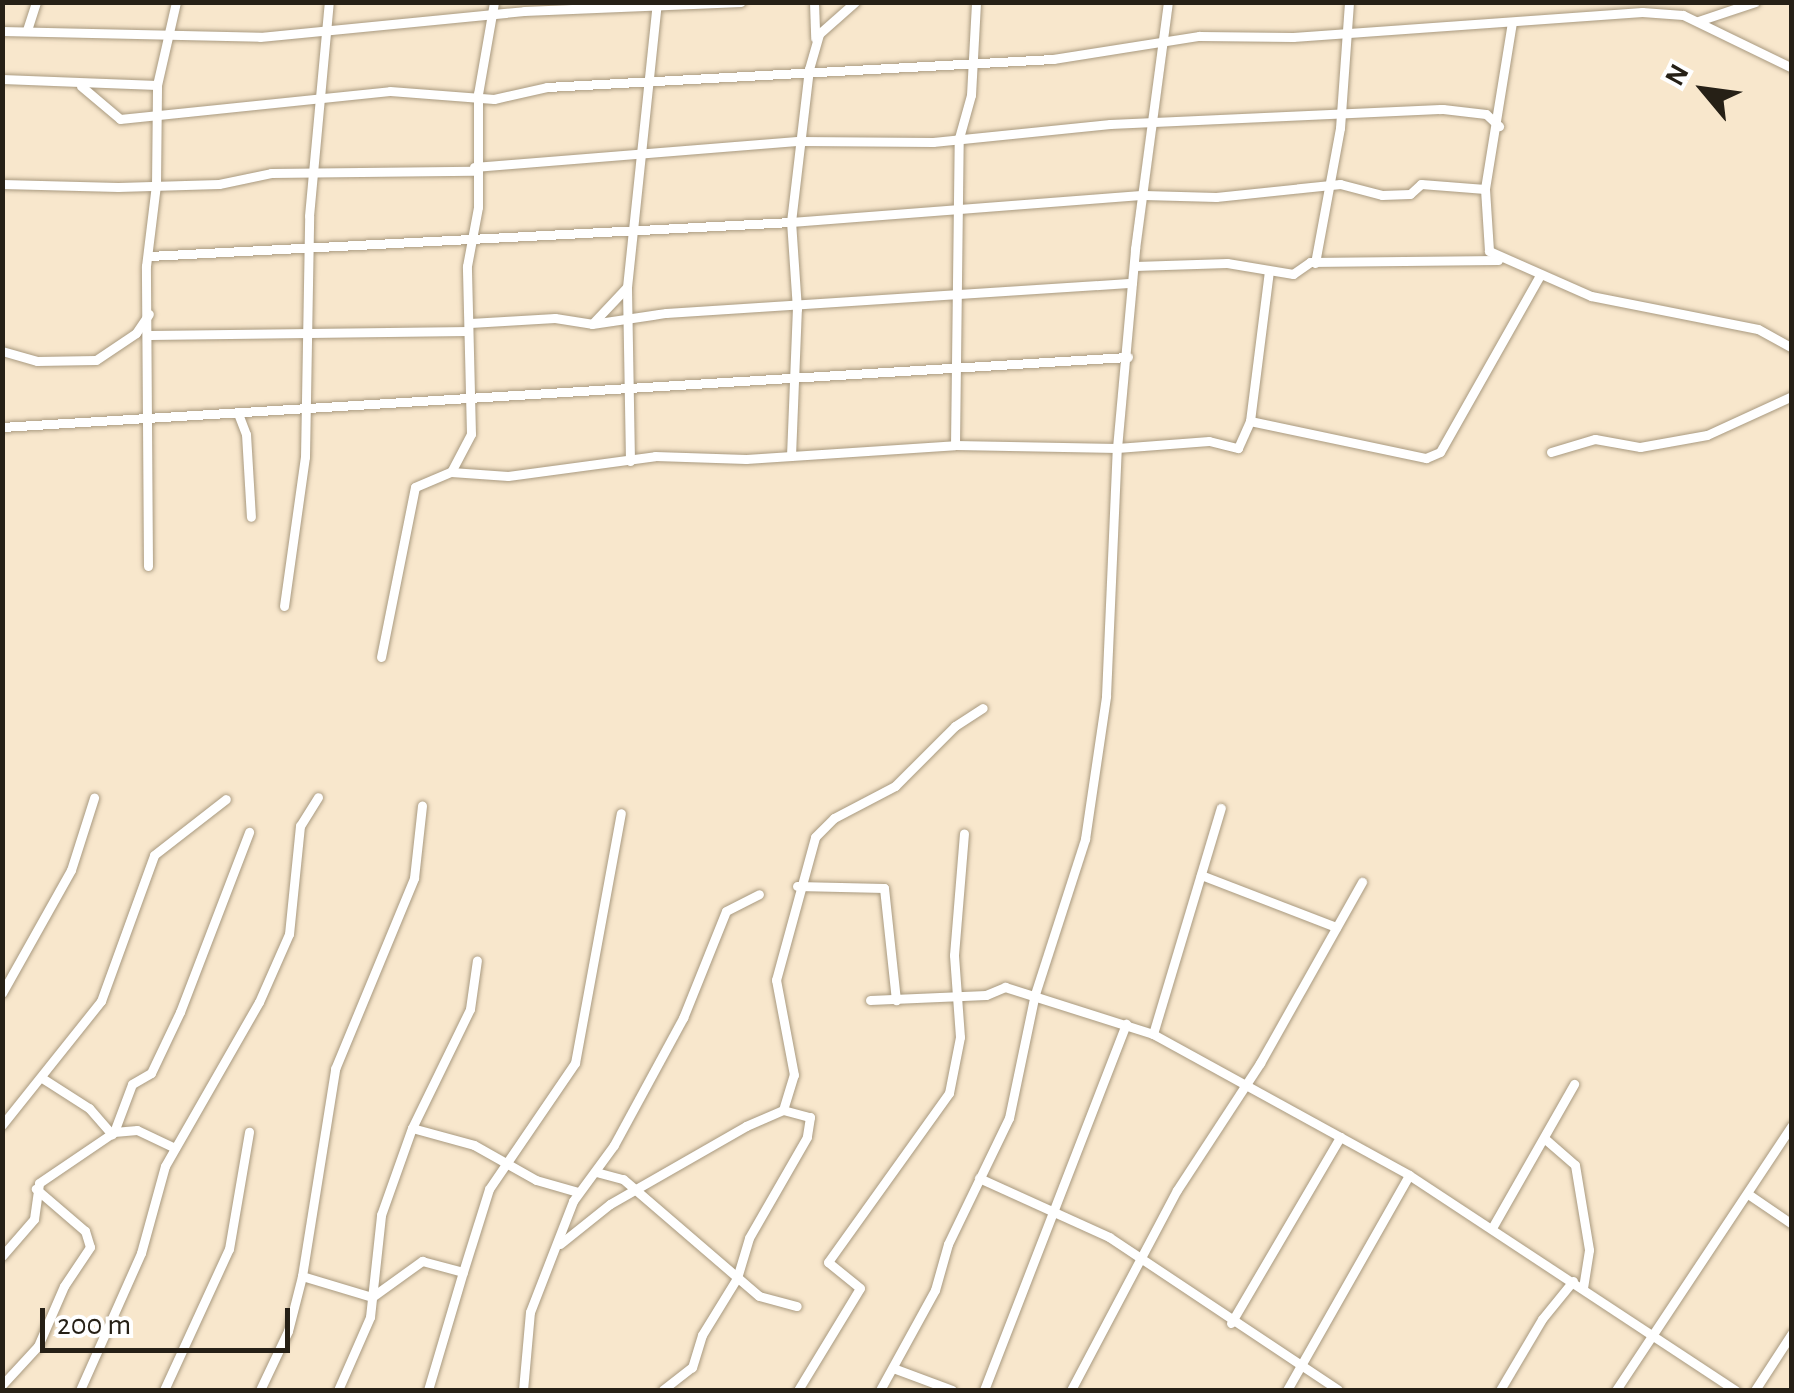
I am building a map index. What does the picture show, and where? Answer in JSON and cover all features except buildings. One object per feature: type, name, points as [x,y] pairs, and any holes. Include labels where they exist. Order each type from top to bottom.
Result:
[{"type":"street","points":[[27,30],[36,2]]},
{"type":"street","points":[[148,566],[148,256],[156,185],[157,85],[173,36],[176,2]]},
{"type":"street","points":[[284,606],[306,410],[308,246],[329,2]]},
{"type":"street","points":[[451,472],[471,434],[467,399],[467,266],[476,236],[478,94],[494,2]]},
{"type":"street","points":[[2,31],[173,36],[326,30],[741,2]]},
{"type":"street","points":[[791,456],[797,309],[791,222],[815,40],[814,2]]},
{"type":"street","points":[[815,40],[855,2]]},
{"type":"street","points":[[955,445],[959,138],[975,61],[976,2]]},
{"type":"street","points":[[880,1390],[936,1290],[979,1178],[1009,1118],[1035,994],[1090,803],[1106,696],[1116,448],[1128,357],[1132,283],[1168,2]]},
{"type":"street","points":[[1315,263],[1325,186],[1341,118],[1349,2]]},
{"type":"street","points":[[1698,21],[1754,2]]},
{"type":"street","points":[[630,461],[627,288],[657,6]]},
{"type":"street","points":[[81,86],[110,117],[157,116],[390,90],[478,94],[494,99],[546,86],[649,84],[810,70],[1053,59],[1160,41],[1512,22],[1676,7],[1792,68]]},
{"type":"street","points":[[1498,260],[1484,238],[1486,188],[1499,126],[1512,22]]},
{"type":"street","points":[[2,79],[81,86],[157,85]]},
{"type":"street","points":[[2,184],[156,185],[474,169],[640,159],[800,141],[959,138],[1150,123],[1341,118],[1443,108],[1486,114],[1499,126]]},
{"type":"street","points":[[148,256],[956,212],[1144,195],[1216,197],[1325,186],[1382,196],[1410,194],[1421,184],[1486,188]]},
{"type":"street","points":[[1135,266],[1227,263],[1293,274],[1303,263],[1498,260],[1591,296],[1758,329],[1792,348]]},
{"type":"street","points":[[382,657],[414,488],[451,472],[508,476],[630,461],[955,445],[1116,448],[1209,441],[1238,448],[1250,421],[1269,271]]},
{"type":"street","points":[[1250,421],[1426,458],[1440,452],[1540,277]]},
{"type":"street","points":[[150,335],[274,328],[309,336],[554,318],[592,324],[1132,283]]},
{"type":"street","points":[[592,324],[627,288]]},
{"type":"street","points":[[2,352],[37,361],[96,360],[136,333],[150,314]]},
{"type":"street","points":[[2,428],[954,372],[1128,357]]},
{"type":"street","points":[[1551,452],[1595,439],[1640,448],[1707,435],[1792,396]]},
{"type":"street","points":[[239,416],[246,434],[252,517]]},
{"type":"street","points":[[560,1244],[636,1192],[784,1110],[794,1075],[776,980],[797,886],[815,837],[834,818],[895,786],[955,726],[983,708]]},
{"type":"street","points":[[80,1390],[141,1253],[158,1182],[252,1015],[289,934],[300,826],[318,796]]},
{"type":"street","points":[[2,993],[72,870],[94,798]]},
{"type":"street","points":[[2,1125],[42,1078],[114,975],[154,855],[226,799]]},
{"type":"street","points":[[260,1390],[288,1331],[302,1276],[331,1082],[414,878],[422,805]]},
{"type":"street","points":[[1152,1034],[1222,808]]},
{"type":"street","points":[[428,1390],[472,1230],[503,1165],[575,1063],[621,812]]},
{"type":"street","points":[[113,1133],[132,1084],[151,1073],[180,1012],[249,832]]},
{"type":"street","points":[[798,1390],[860,1288],[828,1262],[950,1094],[960,1036],[956,992],[964,833]]},
{"type":"street","points":[[1202,874],[1336,928]]},
{"type":"street","points":[[1071,1390],[1143,1262],[1177,1190],[1362,882]]},
{"type":"street","points":[[797,886],[884,888],[896,1000]]},
{"type":"street","points":[[523,1390],[530,1312],[578,1192],[596,1172],[683,1018],[726,911],[759,894]]},
{"type":"street","points":[[338,1390],[372,1297],[381,1214],[412,1128],[470,1009],[477,960]]},
{"type":"street","points":[[870,1000],[956,992],[986,995],[1006,988],[1152,1034],[1409,1175],[1734,1390]]},
{"type":"street","points":[[984,1390],[1058,1209],[1126,1024]]},
{"type":"street","points":[[42,1078],[89,1108],[113,1133]]},
{"type":"street","points":[[1492,1228],[1574,1084]]},
{"type":"street","points":[[663,1390],[692,1367],[702,1335],[737,1278],[750,1238],[807,1137],[810,1118],[784,1110]]},
{"type":"street","points":[[1616,1390],[1792,1125]]},
{"type":"street","points":[[412,1128],[487,1150],[503,1165],[578,1192]]},
{"type":"street","points":[[36,1189],[113,1133],[137,1130],[175,1148]]},
{"type":"street","points":[[164,1390],[229,1249],[249,1132]]},
{"type":"street","points":[[1231,1323],[1340,1137]]},
{"type":"street","points":[[1544,1138],[1574,1165],[1589,1250],[1584,1288]]},
{"type":"street","points":[[596,1172],[615,1174],[759,1296],[797,1306]]},
{"type":"street","points":[[1286,1390],[1409,1175]]},
{"type":"street","points":[[979,1178],[1058,1209],[1338,1390]]},
{"type":"street","points":[[2,1256],[34,1219],[36,1189]]},
{"type":"street","points":[[2,1385],[38,1346],[64,1286],[90,1247],[85,1231],[36,1189]]},
{"type":"street","points":[[1748,1194],[1792,1224]]},
{"type":"street","points":[[302,1276],[372,1297],[399,1284],[422,1261],[463,1272]]},
{"type":"street","points":[[1500,1390],[1525,1344],[1573,1281]]},
{"type":"street","points":[[1755,1390],[1792,1334]]},
{"type":"street","points":[[893,1368],[952,1390]]}]
